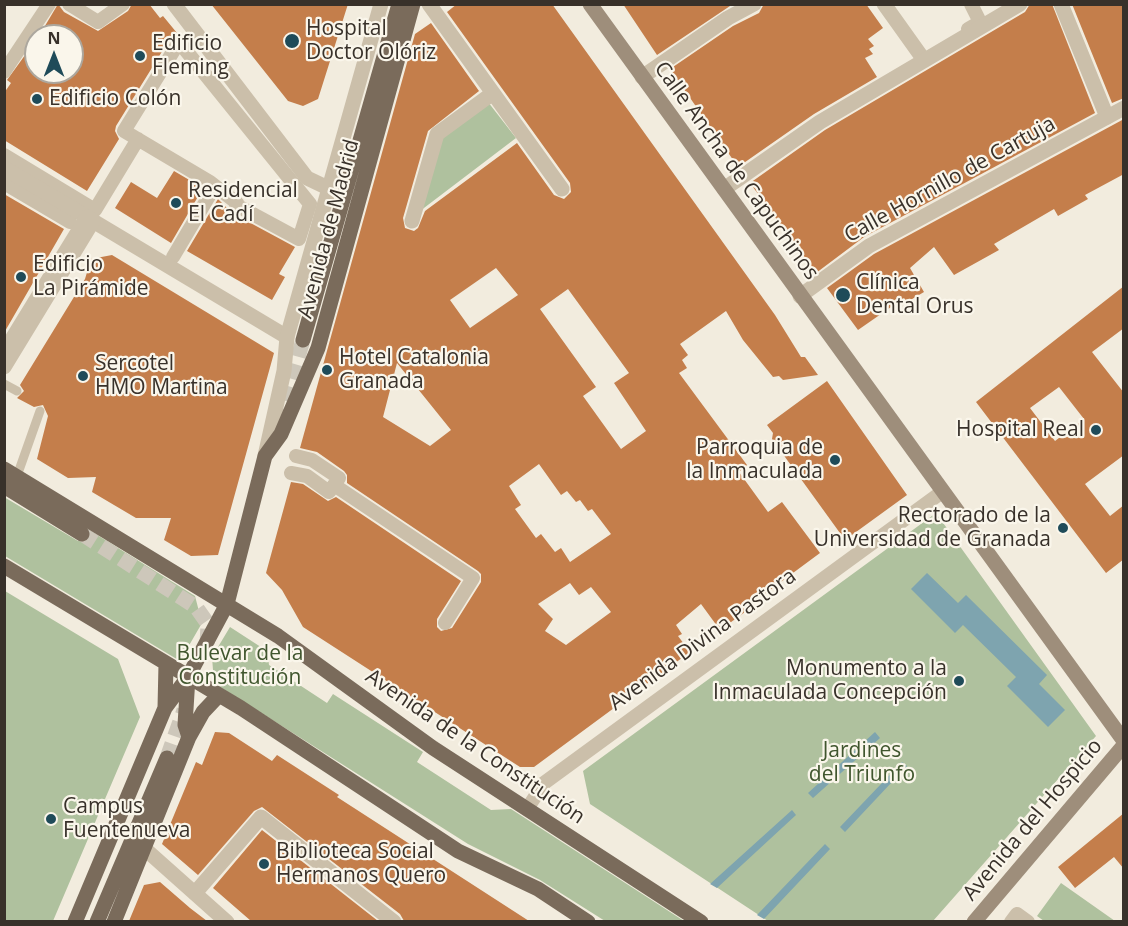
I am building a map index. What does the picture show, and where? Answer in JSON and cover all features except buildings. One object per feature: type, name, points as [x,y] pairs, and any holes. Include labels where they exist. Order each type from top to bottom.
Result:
[{"type":"main road","name":"Avenida de Madrid","points":[[303,340],[399,4]]},
{"type":"main road","name":"Avenida de Madrid","points":[[227,604],[265,456],[281,434],[318,348],[413,4]]},
{"type":"main road","name":"Calle Ancha de Capuchinos","points":[[590,4],[1124,743]]},
{"type":"main road","name":"Avenida de la Constitución","points":[[11,472],[278,636],[433,748],[700,921]]},
{"type":"main road","points":[[4,486],[82,534]]},
{"type":"main road","points":[[4,566],[219,695],[458,851],[537,889],[588,921]]},
{"type":"main road","points":[[75,921],[165,708],[188,676],[227,604]]},
{"type":"main road","points":[[165,708],[166,664]]},
{"type":"main road","points":[[188,676],[185,725],[189,738]]},
{"type":"main road","points":[[114,921],[189,738],[203,712],[219,695]]},
{"type":"main road","name":"Avenida del Hospicio","points":[[974,921],[1124,743]]},
{"type":"main road","points":[[97,921],[167,758]]},
{"type":"street","points":[[4,72],[49,4]]},
{"type":"street","points":[[69,4],[98,22],[123,4]]},
{"type":"street","points":[[174,4],[307,178],[328,188]]},
{"type":"street","name":"Avenida de Madrid","points":[[265,456],[284,371],[287,337],[381,4]]},
{"type":"street","points":[[429,4],[562,189]]},
{"type":"street","points":[[642,77],[728,18],[754,4]]},
{"type":"street","points":[[884,4],[924,60]]},
{"type":"street","points":[[889,4],[925,55],[980,22],[971,4]]},
{"type":"street","points":[[724,189],[820,122],[1020,4]]},
{"type":"street","points":[[1061,4],[1107,117]]},
{"type":"street","points":[[179,42],[310,204],[299,239],[236,205],[215,186],[138,139],[124,131],[179,42]]},
{"type":"street","points":[[412,221],[437,134],[493,93]]},
{"type":"street","name":"Calle Hornillo de Cartuja","points":[[800,296],[868,246],[1124,108]]},
{"type":"street","points":[[4,368],[138,139]]},
{"type":"street","points":[[4,154],[92,216]]},
{"type":"street","points":[[4,168],[92,216],[287,337]]},
{"type":"street","points":[[4,183],[70,222]]},
{"type":"street","points":[[173,257],[215,186]]},
{"type":"street","points":[[4,352],[92,216]]},
{"type":"street","points":[[291,473],[307,476],[329,492],[339,478],[312,460],[296,456]]},
{"type":"street","points":[[334,485],[473,578],[445,623]]},
{"type":"street","name":"Avenida Divina Pastora","points":[[527,809],[544,783],[942,492]]},
{"type":"street","points":[[195,893],[261,817],[394,921]]},
{"type":"street","points":[[145,849],[227,921]]},
{"type":"street","points":[[1011,921],[1017,914],[1028,921]]},
{"type":"lane","points":[[4,384],[17,391]]},
{"type":"lane","points":[[11,472],[40,411]]},
{"type":"green space","points":[[488,102],[516,138],[420,211],[441,135]]},
{"type":"green space","name":"Bulevar de la Constitución","points":[[4,497],[78,541],[86,528],[195,596],[202,623],[180,661],[5,556]]},
{"type":"green space","name":"Jardines del Triunfo","points":[[936,513],[1096,736],[933,921],[768,921],[590,804],[583,771]]},
{"type":"green space","name":"Campus Fuentenueva","points":[[5,591],[118,659],[140,717],[53,921],[5,921]]},
{"type":"green space","name":"Bulevar de la Constitución","points":[[230,627],[267,651],[269,665],[327,703],[333,694],[423,752],[417,762],[491,810],[511,809],[684,921],[605,921],[540,880],[468,844],[214,683],[212,657]]},
{"type":"green space","points":[[1061,883],[1115,921],[1044,921],[1037,916]]},
{"type":"water","points":[[927,573],[958,603],[966,595],[1047,675],[1039,684],[1065,710],[1048,727],[1007,686],[1016,677],[963,625],[955,633],[911,589]]},
{"type":"water","points":[[875,732],[880,738],[813,798],[808,793]]},
{"type":"water","points":[[902,762],[907,766],[845,832],[840,827]]},
{"type":"water","points":[[792,810],[796,815],[717,888],[710,884]]},
{"type":"water","points":[[825,844],[830,849],[764,919],[757,915]]},
{"type":"tunnel","points":[[279,423],[303,340]]},
{"type":"tunnel","points":[[82,534],[196,607],[208,624],[207,645]]},
{"type":"tunnel","points":[[167,758],[184,710]]},
{"type":"place","name":"Hospital Doctor Olóriz","points":[[292,41]]},
{"type":"place","name":"Edificio Fleming","points":[[140,56]]},
{"type":"place","name":"Edificio Colón","points":[[37,99]]},
{"type":"place","name":"Residencial El Cadí","points":[[176,203]]},
{"type":"place","name":"Edificio La Pirámide","points":[[21,277]]},
{"type":"place","name":"Clínica Dental Orus","points":[[843,295]]},
{"type":"place","name":"Hotel Catalonia Granada","points":[[327,370]]},
{"type":"place","name":"Sercotel HMO Martina","points":[[83,376]]},
{"type":"place","name":"Hospital Real","points":[[1096,430]]},
{"type":"place","name":"Parroquia de la Inmaculada","points":[[835,460]]},
{"type":"place","name":"Rectorado de la Universidad de Granada","points":[[1063,528]]},
{"type":"place","name":"Monumento a la Inmaculada Concepción","points":[[959,681]]},
{"type":"place","name":"Campus Fuentenueva","points":[[51,819]]},
{"type":"place","name":"Biblioteca Social Hermanos Quero","points":[[264,864]]}]
